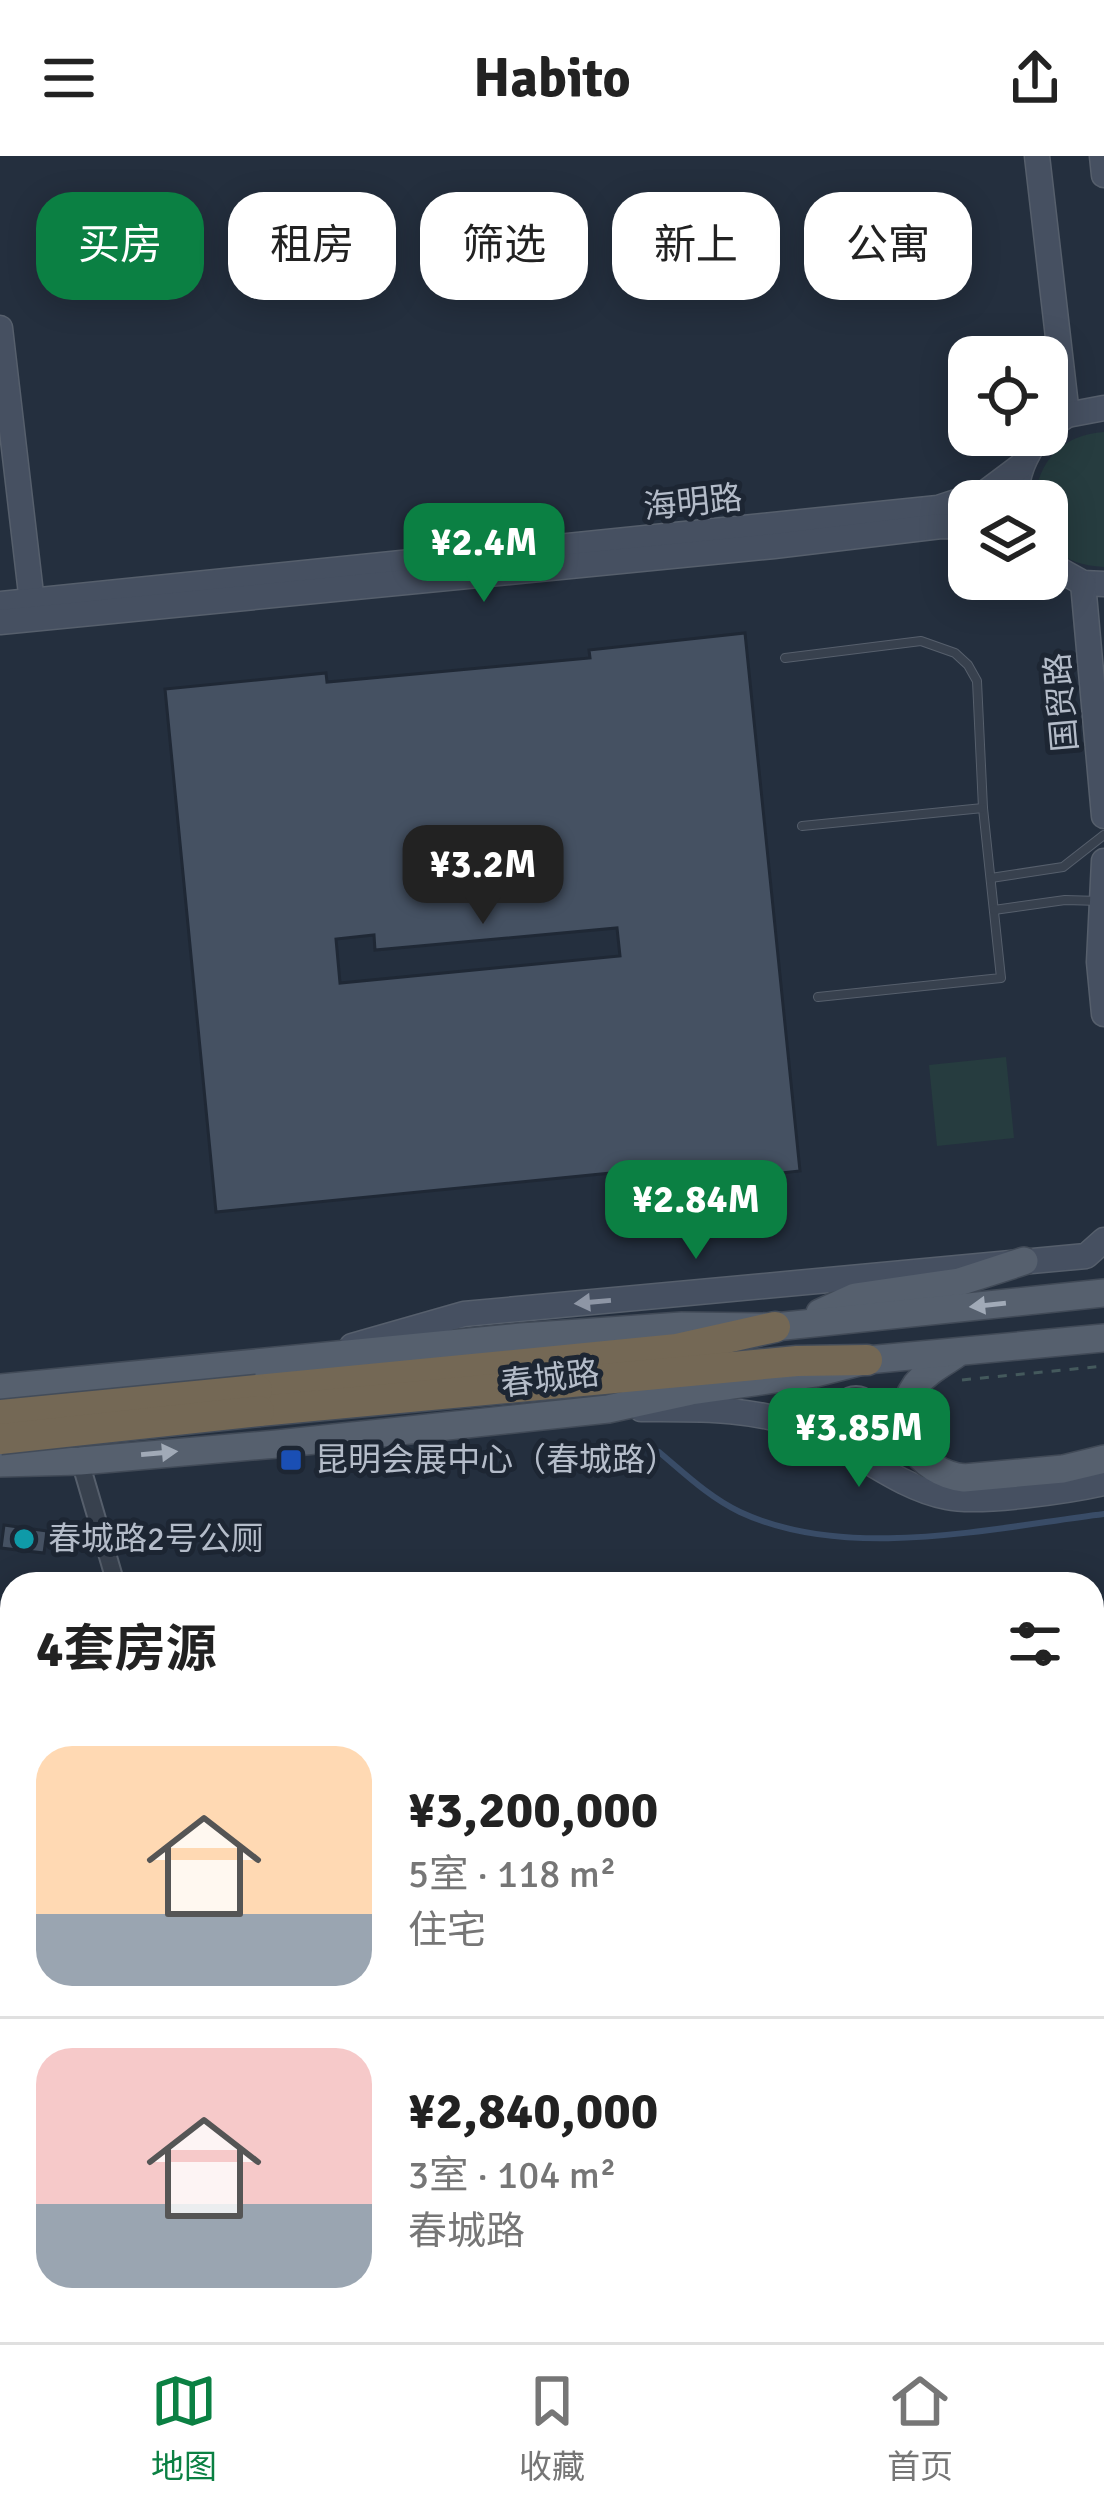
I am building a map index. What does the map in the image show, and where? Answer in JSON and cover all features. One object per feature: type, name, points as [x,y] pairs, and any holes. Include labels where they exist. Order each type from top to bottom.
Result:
[{"type":"highway","points":[[0,1439],[258,1400],[677,1349],[786,1325]]},
{"type":"highway","points":[[0,1415],[797,1360],[867,1360]]},
{"type":"main road","points":[[786,1325],[855,1298],[959,1282],[1024,1261]]},
{"type":"main road","name":"春城路","points":[[0,1386],[682,1326],[786,1325],[1104,1293]]},
{"type":"main road","name":"春城路","points":[[0,1463],[80,1461],[608,1409],[867,1360],[1104,1338]]},
{"type":"main road","points":[[960,1352],[920,1381],[908,1401],[908,1436],[928,1466],[949,1477],[964,1478],[1063,1469],[1104,1460]]},
{"type":"main road","points":[[0,1475],[80,1461]]},
{"type":"street","points":[[1037,156],[1051,336]]},
{"type":"street","points":[[1102,156],[1104,175]]},
{"type":"street","points":[[0,328],[32,610]]},
{"type":"street","points":[[1068,419],[1104,408]]},
{"type":"street","points":[[1019,480],[1027,456]]},
{"type":"street","name":"海明路","points":[[0,622],[32,610],[938,508],[986,492],[1022,465]]},
{"type":"street","name":"海明路","points":[[0,604],[32,610],[728,551],[948,526]]},
{"type":"street","name":"国贸路","points":[[1094,583],[1104,817]]},
{"type":"street","points":[[1104,861],[1099,962],[1104,1014]]},
{"type":"street","points":[[323,1354],[464,1314],[1086,1256],[1104,1240]]},
{"type":"street","points":[[608,1409],[708,1408],[754,1413],[808,1428],[919,1488],[952,1498],[992,1498],[1104,1483]]},
{"type":"street","points":[[80,1461],[112,1572]]},
{"type":"lane","points":[[785,658],[921,641],[955,653],[976,681],[983,808],[1001,978],[818,997]]},
{"type":"lane","points":[[802,826],[983,808]]},
{"type":"lane","points":[[991,878],[1063,867],[1104,835]]},
{"type":"lane","points":[[994,910],[1065,900],[1102,901]]},
{"type":"path","points":[[951,1382],[1104,1366]]},
{"type":"green space","points":[[1104,432],[1104,567],[1068,558],[1068,480],[1039,480],[1052,456],[1068,456],[1068,442]]},
{"type":"green space","points":[[1006,1057],[1014,1138],[937,1146],[929,1065]]},
{"type":"building","points":[[745,633],[800,1171],[644,1187],[642,1170],[216,1212],[165,689],[326,673],[327,682],[590,658],[589,650]],"holes":[[[617,928],[620,956],[340,983],[336,939],[374,935],[375,950]]]},
{"type":"building","name":"春城路2号公厕","points":[[4,1525],[47,1531],[44,1553],[1,1548]]},
{"type":"waterway","points":[[659,1452],[740,1512],[782,1527],[826,1535],[920,1537],[1104,1514]]},
{"type":"place","name":"昆明会展中心（春城路）","points":[[291,1460]]},
{"type":"place","name":"春城路2号公厕","points":[[24,1539]]}]
